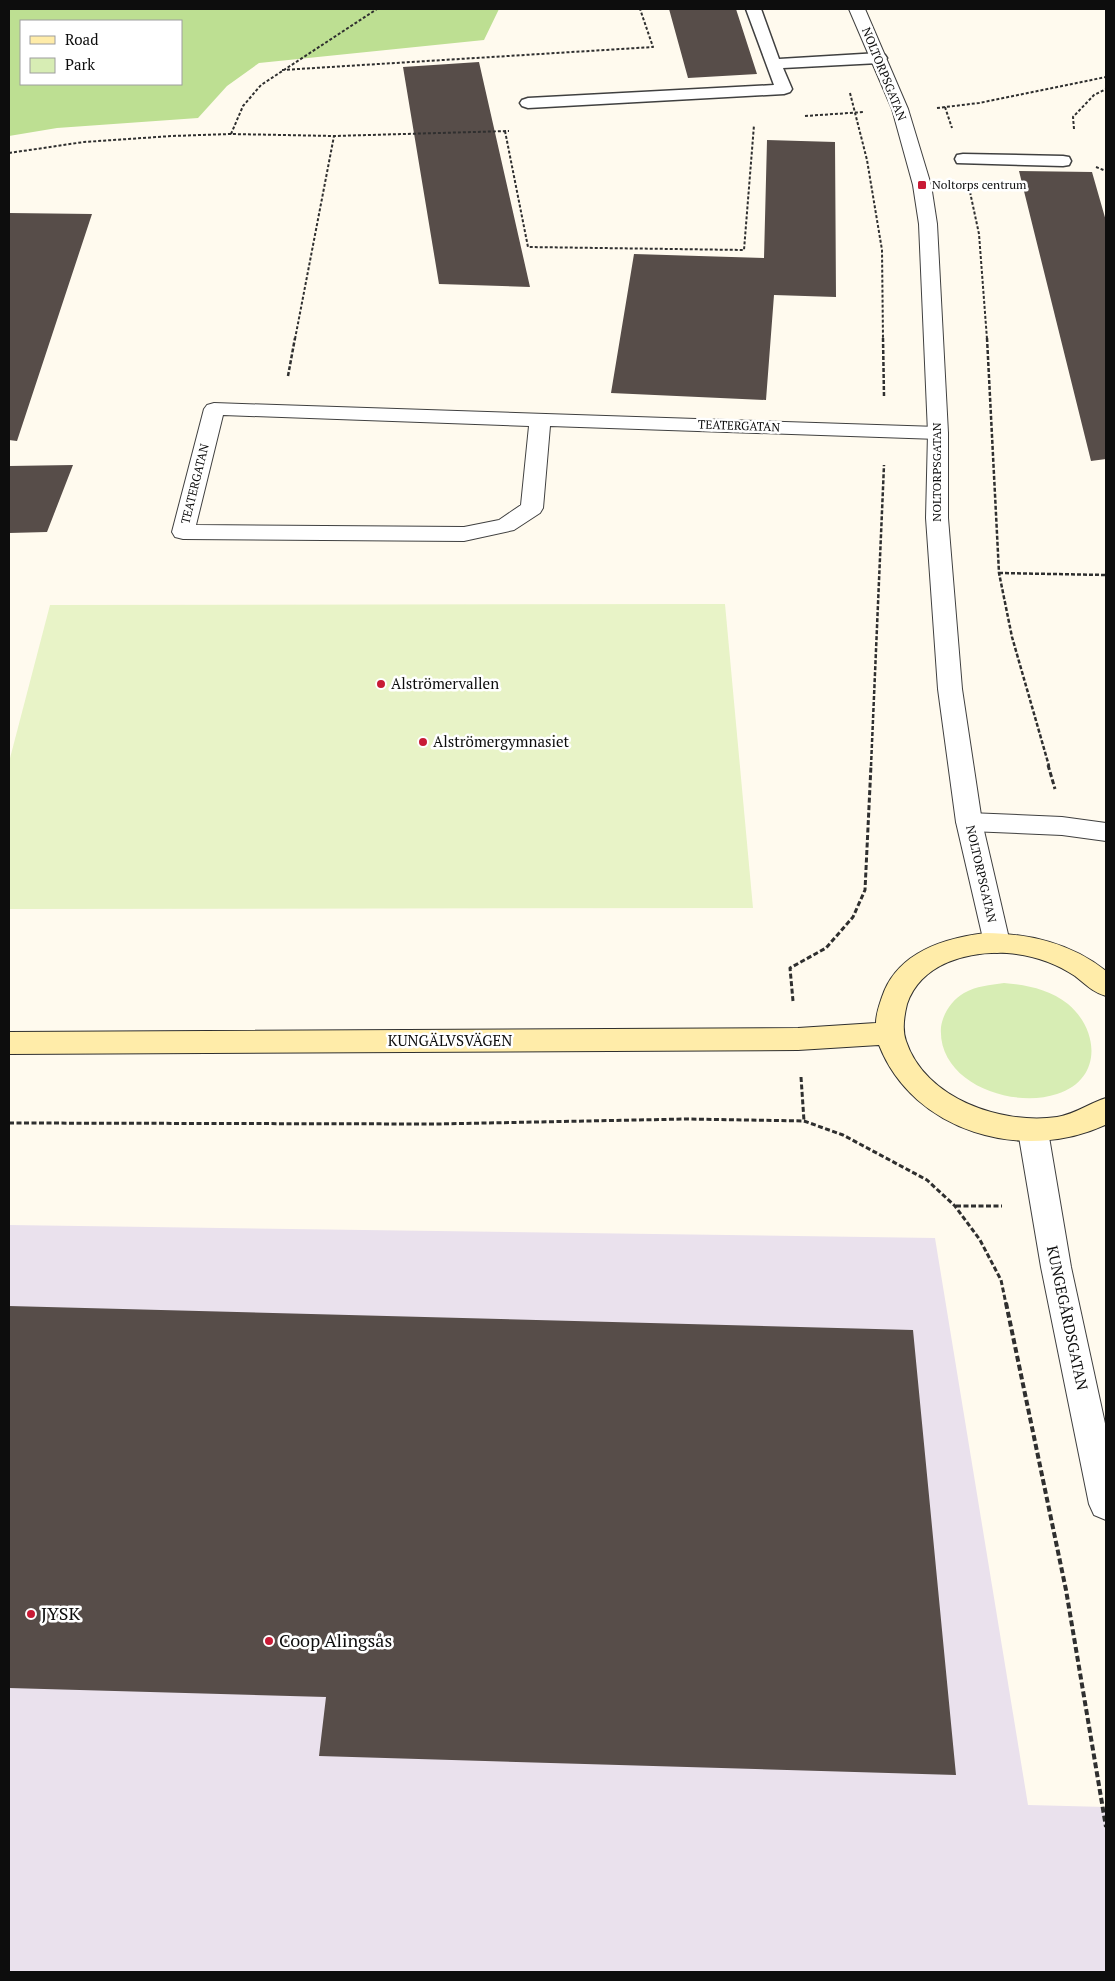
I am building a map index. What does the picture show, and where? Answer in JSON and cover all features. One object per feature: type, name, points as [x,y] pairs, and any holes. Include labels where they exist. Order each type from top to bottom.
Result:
[{"type":"main road","points":[[1106,986],[1094,975],[1073,962],[1048,951],[1023,945],[997,943],[961,947],[930,959],[917,968],[898,991],[890,1019],[894,1047],[908,1073],[918,1085],[938,1102],[961,1115],[979,1122],[1014,1130],[1033,1131],[1070,1126],[1087,1120],[1106,1108]]},
{"type":"main road","name":"KUNGÄLVSVÄGEN","points":[[9,1043],[798,1039],[891,1033]]},
{"type":"street","name":"NOLTORPSGATAN","points":[[857,9],[900,109],[922,185],[928,224],[938,433],[937,518],[950,680],[970,822],[997,943]]},
{"type":"street","name":"TEATERGATAN","points":[[540,420],[532,508],[506,525],[464,534],[183,532],[214,409],[938,433]]},
{"type":"street","points":[[970,822],[1062,826],[1106,832]]},
{"type":"street","name":"KUNGEGÅRDSGATAN","points":[[1033,1131],[1056,1267],[1106,1504]]},
{"type":"lane","points":[[528,103],[784,89],[753,9]]},
{"type":"lane","points":[[773,64],[879,58]]},
{"type":"lane","points":[[963,159],[1063,162]]},
{"type":"path","points":[[231,134],[243,106],[261,85],[377,9]]},
{"type":"path","points":[[282,70],[653,47],[640,9]]},
{"type":"path","points":[[804,1121],[790,968],[826,948],[853,917],[865,890],[881,564],[885,431],[882,250],[867,160],[841,60]]},
{"type":"path","points":[[1074,135],[1073,117],[1094,95],[1106,89]]},
{"type":"path","points":[[945,107],[963,159],[979,234],[986,309],[999,573],[1012,637],[1054,783],[1062,826]]},
{"type":"path","points":[[505,131],[528,247],[744,250],[754,119]]},
{"type":"path","points":[[280,411],[334,136]]},
{"type":"path","points":[[1104,170],[1106,176]]},
{"type":"path","points":[[999,573],[1106,574]]},
{"type":"path","points":[[9,1123],[436,1124],[687,1120],[804,1121],[843,1135],[927,1180],[955,1206],[975,1233],[1001,1280],[1066,1590],[1106,1827]]},
{"type":"shaded area","points":[[9,1225],[935,1238],[1028,1805],[1106,1807],[1106,1972],[9,1972]]},
{"type":"green space","points":[[9,9],[499,9],[484,40],[259,63],[227,86],[198,118],[57,128],[9,136]]},
{"type":"green space","name":"Alströmervallen","points":[[725,604],[753,908],[9,909],[9,762],[50,605]]},
{"type":"green space","points":[[1004,983],[1045,991],[1061,999],[1079,1015],[1086,1027],[1091,1054],[1089,1066],[1082,1078],[1072,1087],[1057,1094],[1039,1098],[1019,1098],[999,1094],[981,1087],[964,1077],[951,1063],[943,1047],[941,1027],[949,1007],[960,996],[973,989]]},
{"type":"building","points":[[669,9],[736,9],[757,74],[688,78]]},
{"type":"building","points":[[479,62],[530,287],[439,284],[403,67]]},
{"type":"building","points":[[767,140],[835,142],[836,297],[774,295],[766,400],[611,393],[634,254],[764,258]]},
{"type":"building","points":[[1019,171],[1092,172],[1106,221],[1106,459],[1091,461]]},
{"type":"building","points":[[9,213],[92,214],[17,441],[9,440]]},
{"type":"building","points":[[73,465],[47,532],[9,533],[9,466]]},
{"type":"building","points":[[9,1306],[913,1330],[956,1775],[319,1756],[326,1697],[9,1688]]},
{"type":"place","name":"Noltorps centrum","points":[[922,185]]},
{"type":"place","name":"Alströmervallen","points":[[381,684]]},
{"type":"place","name":"Alströmergymnasiet","points":[[423,742]]},
{"type":"place","name":"JYSK","points":[[31,1614]]},
{"type":"place","name":"Coop Alingsås","points":[[269,1641]]}]
